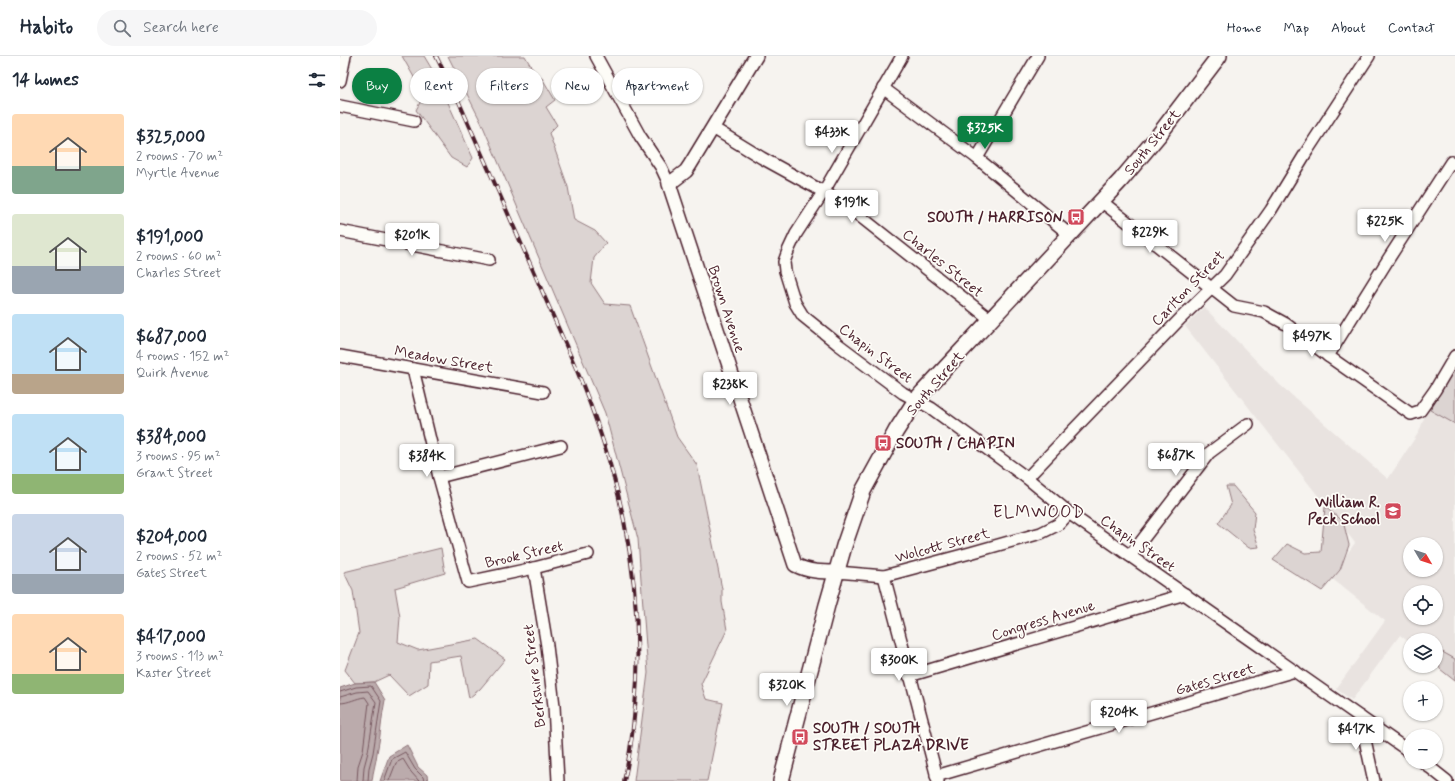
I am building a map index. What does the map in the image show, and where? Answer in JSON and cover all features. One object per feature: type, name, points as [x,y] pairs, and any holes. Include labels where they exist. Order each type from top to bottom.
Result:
[{"type":"main road","name":"South Street","points":[[781,781],[837,572],[862,491],[896,431],[916,400],[1070,235],[1158,136],[1219,56]]},
{"type":"street","points":[[340,81],[345,56]]},
{"type":"street","name":"Brown Avenue","points":[[596,56],[637,130],[661,167],[669,184],[795,565],[805,570],[837,572]]},
{"type":"street","points":[[669,184],[690,165],[756,56]]},
{"type":"street","points":[[824,191],[902,56]]},
{"type":"street","points":[[977,158],[1038,56]]},
{"type":"street","name":"Carlton Street","points":[[1027,478],[1181,318],[1225,275],[1271,210],[1307,151],[1370,56]]},
{"type":"street","points":[[883,88],[977,158],[1070,235]]},
{"type":"street","points":[[340,106],[414,121]]},
{"type":"street","name":"Charles Street","points":[[713,128],[762,158],[842,202],[991,320]]},
{"type":"street","points":[[1328,356],[1451,162],[1455,164]]},
{"type":"street","name":"Chapin Street","points":[[824,191],[796,234],[784,262],[785,271],[795,304],[803,316],[903,393],[932,408],[1027,478],[1070,513],[1403,747]]},
{"type":"street","points":[[1101,201],[1234,306],[1264,312],[1286,324],[1328,356],[1412,414],[1420,411],[1435,390],[1455,356]]},
{"type":"street","points":[[340,231],[489,260]]},
{"type":"street","name":"Meadow Street","points":[[340,356],[543,392]]},
{"type":"street","points":[[413,369],[439,477],[561,446]]},
{"type":"street","points":[[1130,556],[1208,453],[1248,424]]},
{"type":"street","name":"Brook Street","points":[[439,477],[468,582],[534,568],[588,554]]},
{"type":"street","name":"Wolcott Street","points":[[837,572],[884,576],[970,554],[1041,533],[1059,524],[1070,513]]},
{"type":"street","name":"Berkshire Street","points":[[534,568],[547,646],[554,706],[558,781]]},
{"type":"street","points":[[884,576],[937,778]]},
{"type":"street","name":"Congress Avenue","points":[[909,676],[1184,594]]},
{"type":"street","name":"Gates Street","points":[[937,778],[1295,671]]},
{"type":"street","points":[[1360,717],[1374,781]]},
{"type":"street","points":[[1432,769],[1447,781]]},
{"type":"shaded area","points":[[402,56],[424,56],[431,68],[410,68],[410,70]]},
{"type":"shaded area","points":[[448,56],[525,56],[532,68],[476,68],[476,104],[543,104],[543,80],[551,93],[551,103],[546,107],[557,125],[549,133],[568,187],[574,220],[595,231],[606,243],[594,258],[591,283],[605,304],[630,306],[677,437],[697,465],[722,589],[722,602],[727,630],[701,684],[706,699],[723,703],[707,781],[634,781],[648,673],[638,539],[605,413],[482,124],[468,96],[468,68],[454,68]]},
{"type":"shaded area","points":[[419,104],[449,104],[473,158],[467,167],[451,158],[416,110]]},
{"type":"shaded area","name":"William R. Peck School","points":[[1204,307],[1280,385],[1388,479],[1419,432],[1429,404],[1455,424],[1455,678],[1443,669],[1443,633],[1403,633],[1403,637],[1400,635],[1352,700],[1336,689],[1385,621],[1330,577],[1355,543],[1185,326]]},
{"type":"shaded area","points":[[1455,368],[1455,424],[1430,410]]},
{"type":"shaded area","points":[[1226,486],[1233,486],[1255,512],[1253,530],[1259,547],[1249,548],[1218,523],[1231,505]]},
{"type":"shaded area","points":[[1325,507],[1343,521],[1349,545],[1340,570],[1322,591],[1273,560],[1287,544],[1305,553],[1321,552]]},
{"type":"shaded area","points":[[441,548],[445,573],[395,588],[400,617],[398,642],[418,650],[478,639],[505,659],[480,689],[469,698],[461,656],[429,661],[428,684],[409,696],[389,675],[374,682],[355,683],[345,670],[359,633],[353,591],[344,572]]},
{"type":"shaded area","points":[[1443,652],[1455,659],[1455,681],[1443,671]]},
{"type":"water","points":[[374,682],[385,700],[372,781],[340,781],[340,688],[355,683]]},
{"type":"water","points":[[407,745],[418,767],[427,775],[428,781],[380,781],[389,756]]},
{"type":"railway","points":[[436,56],[459,102],[575,366],[590,404],[615,480],[624,519],[630,558],[635,597],[637,638],[637,679],[634,718],[624,781]]},
{"type":"place","name":"SOUTH / HARRISON","points":[[1076,217]]},
{"type":"place","name":"SOUTH / CHAPIN","points":[[883,443]]},
{"type":"place","name":"William R. Peck School","points":[[1393,511]]},
{"type":"place","name":"SOUTH / SOUTH STREET PLAZA DRIVE","points":[[800,737]]},
{"type":"district","name":"ELMWOOD","points":[[1039,511]]}]
